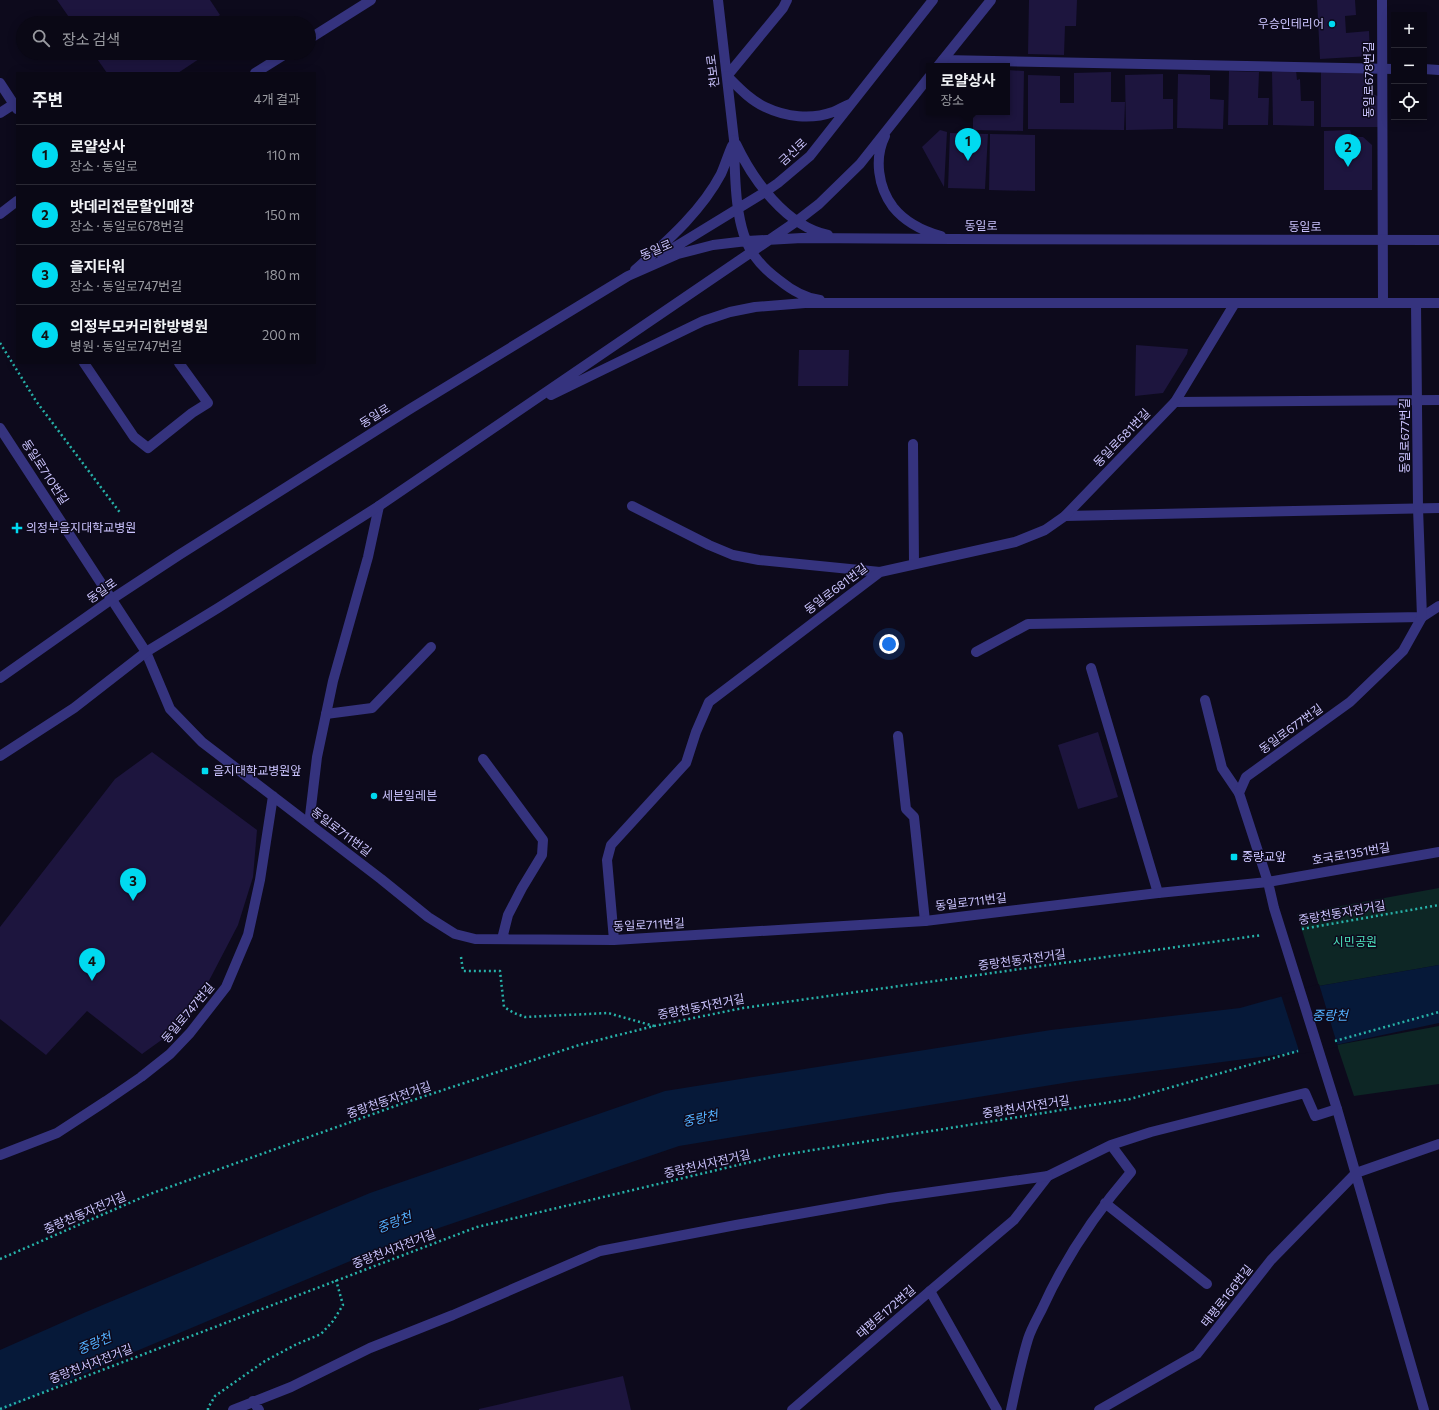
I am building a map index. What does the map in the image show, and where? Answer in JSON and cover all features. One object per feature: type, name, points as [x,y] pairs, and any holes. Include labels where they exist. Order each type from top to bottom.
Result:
[{"type":"street","points":[[316,35],[370,0]]},
{"type":"street","name":"천보로","points":[[718,0],[734,140],[739,209],[742,226],[752,253],[771,274],[785,285],[816,299],[846,304]]},
{"type":"street","points":[[787,0],[783,8],[726,76],[746,94],[764,106],[799,117],[816,116],[834,112],[853,102]]},
{"type":"street","name":"금신로","points":[[628,276],[765,192],[810,156],[933,0]]},
{"type":"street","points":[[940,63],[991,0]]},
{"type":"street","name":"동일로678번길","points":[[1382,0],[1383,303]]},
{"type":"street","points":[[257,72],[276,60]]},
{"type":"street","points":[[1010,64],[1391,69]]},
{"type":"street","points":[[1427,69],[1439,70]]},
{"type":"street","points":[[0,756],[74,708],[146,652],[379,506],[797,221],[818,204],[860,164],[926,81]]},
{"type":"street","points":[[0,83],[15,106],[0,114]]},
{"type":"street","points":[[890,125],[883,140],[879,155],[879,169],[881,181],[893,207],[905,219],[918,228],[952,239]]},
{"type":"street","points":[[734,140],[750,170],[765,192],[797,221],[825,235],[860,239]]},
{"type":"street","points":[[628,276],[675,234],[694,212],[720,175],[734,140]]},
{"type":"street","points":[[0,214],[16,202]]},
{"type":"street","name":"동일로","points":[[0,678],[179,554],[410,409],[628,276],[678,254],[713,244],[802,238],[1439,240]]},
{"type":"street","points":[[518,411],[703,321],[730,312],[755,307],[805,303],[1439,303]]},
{"type":"street","name":"동일로681번길","points":[[614,940],[607,860],[612,845],[686,764],[696,732],[709,702],[880,572],[1014,542],[1045,530],[1065,516],[1175,402],[1235,303]]},
{"type":"street","name":"동일로677번길","points":[[1416,303],[1418,508],[1422,617]]},
{"type":"street","points":[[85,364],[134,437],[148,448],[192,413],[208,403],[180,364]]},
{"type":"street","points":[[1175,402],[1439,400]]},
{"type":"street","name":"동일로710번길","points":[[0,428],[146,652]]},
{"type":"street","points":[[913,444],[914,564]]},
{"type":"street","points":[[309,824],[317,756],[333,681],[368,557],[379,506]]},
{"type":"street","points":[[632,506],[709,546],[733,555],[767,561],[880,572]]},
{"type":"street","points":[[1065,516],[1439,508]]},
{"type":"street","name":"동일로677번길","points":[[1239,793],[1246,777],[1350,702],[1403,651],[1422,617],[1439,606]]},
{"type":"street","points":[[976,652],[1028,624],[1422,617]]},
{"type":"street","points":[[326,714],[372,708],[431,647]]},
{"type":"street","name":"동일로711번길","points":[[146,652],[170,709],[202,742],[381,879],[428,917],[455,934],[475,939],[614,940],[925,921],[1158,893],[1268,882]]},
{"type":"street","points":[[1091,668],[1158,893]]},
{"type":"street","points":[[1205,700],[1222,768],[1239,793],[1268,882],[1274,908],[1356,1173],[1424,1410]]},
{"type":"street","points":[[898,736],[906,809],[914,817],[925,921]]},
{"type":"street","points":[[483,759],[543,840],[542,855],[508,915],[502,939]]},
{"type":"street","name":"동일로747번길","points":[[0,1155],[57,1133],[141,1077],[170,1054],[226,987],[248,935],[260,880],[273,796]]},
{"type":"street","name":"호국로1351번길","points":[[1268,882],[1439,852]]},
{"type":"street","points":[[233,1410],[256,1406],[370,1348],[453,1315],[600,1251],[890,1198],[1048,1176],[1111,1145],[1151,1132],[1305,1093],[1315,1116],[1337,1109]]},
{"type":"street","points":[[1356,1173],[1439,1144]]},
{"type":"street","points":[[1011,1410],[1028,1338],[1048,1293],[1079,1238],[1105,1202],[1131,1172],[1111,1145]]},
{"type":"street","name":"태평로166번길","points":[[1099,1410],[1197,1354],[1271,1260],[1356,1173]]},
{"type":"street","points":[[930,1291],[1014,1220],[1048,1176]]},
{"type":"street","points":[[1105,1202],[1207,1284]]},
{"type":"street","name":"태평로172번길","points":[[792,1410],[930,1291],[997,1410]]},
{"type":"path","points":[[0,343],[36,401],[121,514]]},
{"type":"path","name":"중랑천동자전거길","points":[[1300,930],[1439,905]]},
{"type":"path","name":"중랑천동자전거길","points":[[0,1259],[150,1194],[401,1104],[579,1045],[654,1026],[743,1008],[1268,934]]},
{"type":"path","points":[[461,956],[463,971],[500,971],[504,1007],[525,1017],[608,1013],[654,1026]]},
{"type":"path","points":[[1329,1043],[1439,1012]]},
{"type":"path","name":"중랑천서자전거길","points":[[0,1409],[477,1227],[776,1156],[1130,1099],[1306,1049]]},
{"type":"path","points":[[208,1410],[215,1396],[265,1361],[295,1345],[321,1334],[333,1321],[344,1305],[336,1280]]},
{"type":"green space","name":"시민공원","points":[[1439,888],[1439,965],[1319,986],[1297,914]]},
{"type":"green space","points":[[1439,1026],[1439,1084],[1354,1096],[1337,1045]]},
{"type":"water","name":"중랑천","points":[[1439,965],[1439,1023],[1307,1051],[1076,1081],[679,1146],[386,1246],[108,1363],[4,1410],[0,1410],[0,1350],[86,1312],[370,1193],[665,1091],[1051,1030],[1240,1008],[1319,986]]},
{"type":"pier","points":[[1319,984],[1338,1047],[1300,1054],[1281,995]]},
{"type":"building","points":[[57,0],[210,0],[220,15],[218,16],[68,16]]},
{"type":"building","points":[[1029,0],[1077,0],[1076,26],[1065,26],[1064,55],[1028,54]]},
{"type":"building","name":"우승인테리어","points":[[1317,0],[1355,0],[1356,15],[1345,16],[1346,33],[1369,31],[1370,56],[1320,59]]},
{"type":"building","points":[[98,60],[198,60],[180,72],[106,72]]},
{"type":"building","points":[[1010,70],[1024,71],[1023,131],[973,130],[973,115],[1010,115]]},
{"type":"building","points":[[1296,70],[1297,80],[1300,79],[1301,101],[1314,101],[1314,126],[1273,125],[1272,72]]},
{"type":"building","points":[[1229,71],[1259,72],[1258,98],[1269,98],[1268,125],[1228,125]]},
{"type":"building","points":[[1321,71],[1365,71],[1365,82],[1370,82],[1370,93],[1380,97],[1380,127],[1321,127]]},
{"type":"building","points":[[1111,72],[1111,102],[1125,102],[1124,130],[1028,129],[1028,75],[1060,76],[1060,103],[1074,103],[1074,73]]},
{"type":"building","points":[[1163,74],[1163,99],[1173,99],[1173,129],[1126,130],[1125,75]]},
{"type":"building","points":[[1178,74],[1210,75],[1210,99],[1224,100],[1223,129],[1177,128]]},
{"type":"building","points":[[940,130],[947,132],[944,187],[922,147]]},
{"type":"building","points":[[1350,130],[1352,137],[1363,137],[1372,145],[1372,190],[1324,190],[1324,131]]},
{"type":"building","points":[[950,133],[988,134],[985,189],[948,188]]},
{"type":"building","points":[[990,134],[1035,135],[1035,191],[989,190]]},
{"type":"building","points":[[1136,345],[1188,349],[1187,354],[1163,393],[1135,396]]},
{"type":"building","points":[[799,350],[849,350],[848,386],[798,386]]},
{"type":"building","points":[[1098,732],[1118,797],[1078,809],[1058,745]]},
{"type":"building","points":[[152,752],[257,830],[253,877],[238,925],[188,1021],[142,1054],[87,1011],[46,1055],[0,1019],[0,927],[115,779]]},
{"type":"building","points":[[623,1376],[631,1410],[479,1410],[479,1409]]},
{"type":"place","name":"우승인테리어","points":[[1332,24]]},
{"type":"place","name":"로얄상사","points":[[968,161]]},
{"type":"place","name":"밧데리전문할인매장","points":[[1348,167]]},
{"type":"place","name":"의정부을지대학교병원","points":[[17,528]]},
{"type":"place","name":"을지대학교병원앞","points":[[205,771]]},
{"type":"place","name":"세븐일레븐","points":[[374,796]]},
{"type":"place","name":"중량교앞","points":[[1234,857]]},
{"type":"place","name":"을지타워","points":[[133,901]]},
{"type":"place","name":"의정부모커리한방병원","points":[[92,981]]}]
